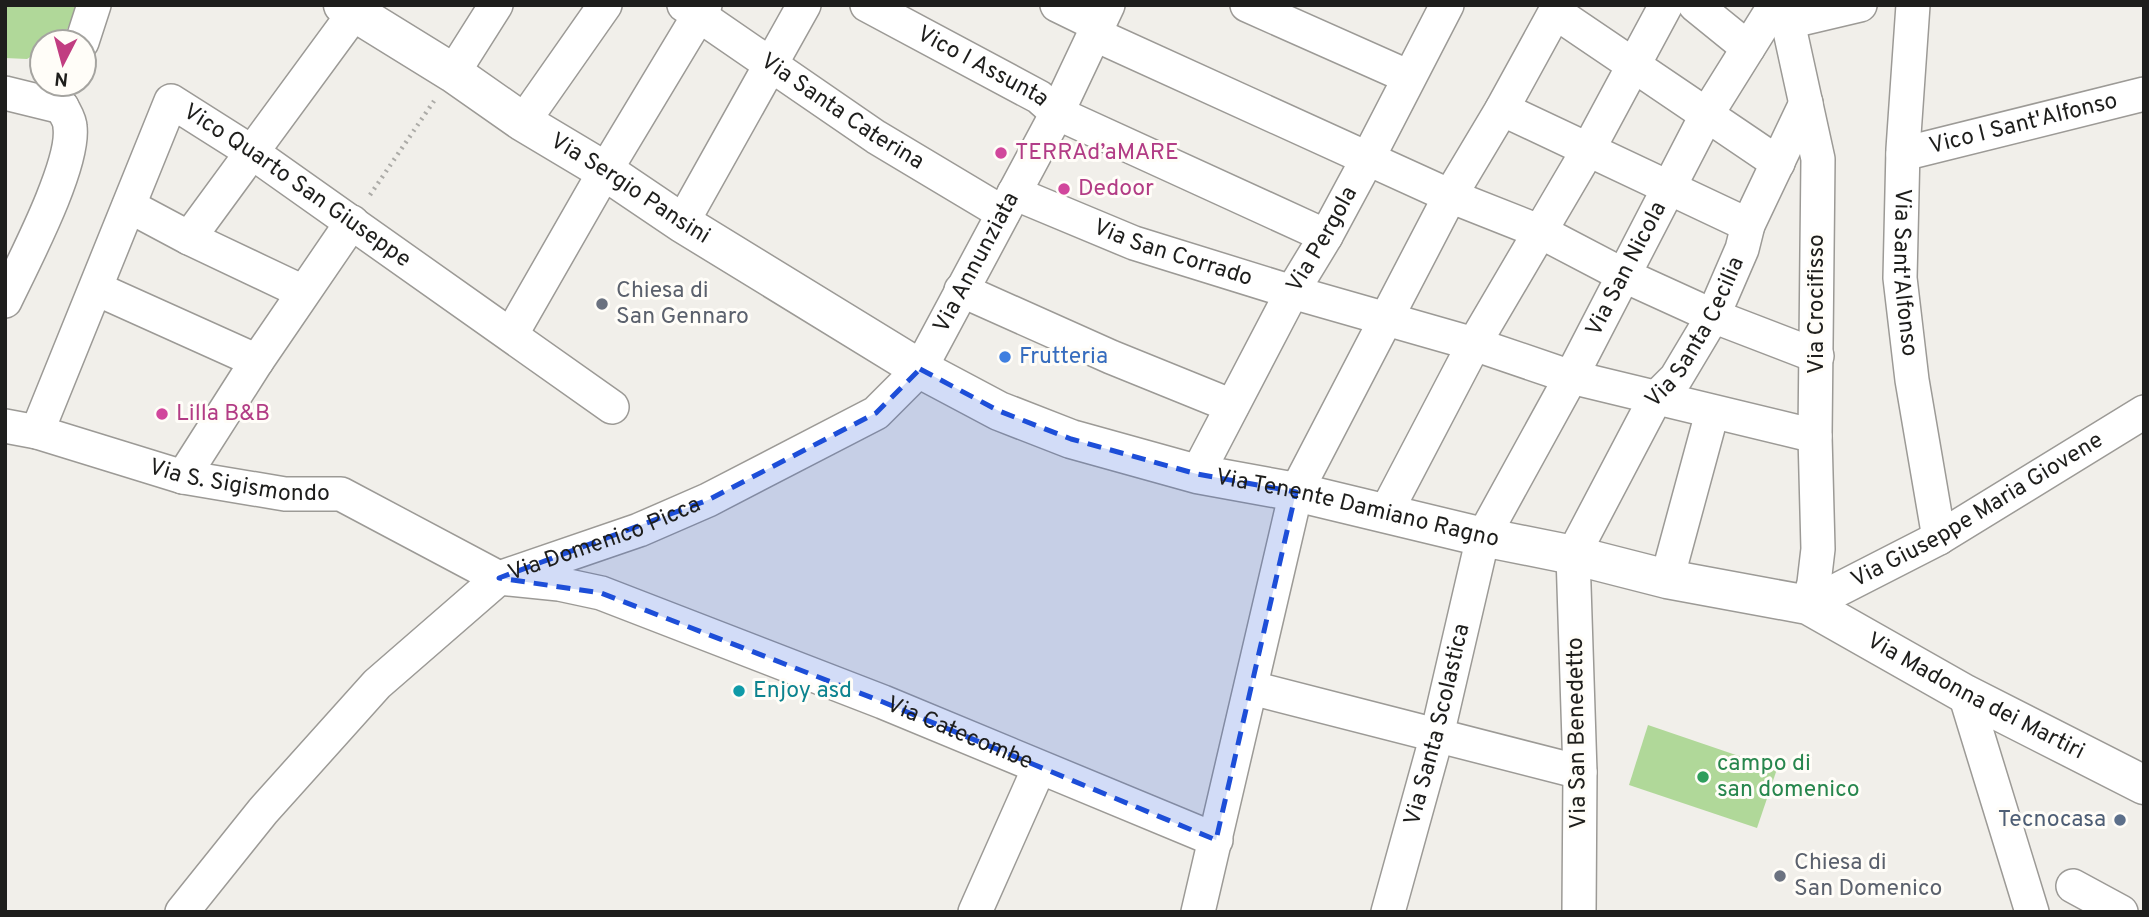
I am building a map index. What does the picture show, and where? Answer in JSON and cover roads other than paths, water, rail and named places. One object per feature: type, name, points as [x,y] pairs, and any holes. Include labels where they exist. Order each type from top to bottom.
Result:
[{"type":"street","points":[[87,28],[94,5]]},
{"type":"street","points":[[453,73],[496,5]]},
{"type":"street","points":[[523,122],[605,5]]},
{"type":"street","points":[[682,223],[804,5]]},
{"type":"street","name":"Vico I Assunta","points":[[867,5],[1039,97],[1057,113],[1326,236]]},
{"type":"street","points":[[1057,5],[1100,21],[1368,158],[1450,196],[1541,232],[1623,275],[1713,316],[1817,356]]},
{"type":"street","points":[[1247,5],[1409,77]]},
{"type":"street","name":"Via Pergola","points":[[1196,474],[1292,292],[1368,158],[1447,5]]},
{"type":"street","points":[[1385,514],[1474,344],[1588,150],[1665,5]]},
{"type":"street","points":[[1695,5],[1748,48]]},
{"type":"street","points":[[1782,11],[1860,5]]},
{"type":"street","name":"Via Sant'Alfonso","points":[[1913,5],[1903,154],[1900,278],[1912,380],[1939,538]]},
{"type":"street","points":[[188,237],[353,8]]},
{"type":"street","name":"Via Sergio Pansini","points":[[353,8],[523,122],[920,369]]},
{"type":"street","points":[[511,335],[696,9]]},
{"type":"street","name":"Via Santa Caterina","points":[[696,9],[771,65],[876,137],[1009,203]]},
{"type":"street","points":[[1198,912],[1296,492],[1450,196],[1557,9],[1633,65],[1778,163]]},
{"type":"street","name":"Via San Nicola","points":[[1483,537],[1571,377],[1707,114],[1748,48],[1782,11]]},
{"type":"street","name":"Via Crocifisso","points":[[1782,11],[1818,159],[1815,436],[1818,549],[1808,605]]},
{"type":"street","name":"Via Annunziata","points":[[920,369],[1057,113],[1100,21]]},
{"type":"street","points":[[5,93],[28,94]]},
{"type":"street","name":"Vico I Sant'Alfonso","points":[[1903,154],[2144,94]]},
{"type":"street","points":[[5,301],[47,212],[69,152],[70,126],[66,98]]},
{"type":"street","name":"Vico Quarto San Giuseppe","points":[[21,429],[97,289],[171,101],[250,151],[612,407]]},
{"type":"street","name":"Via Santa Cecilia","points":[[1573,555],[1655,399],[1676,378],[1713,316],[1742,249],[1748,225],[1806,103]]},
{"type":"street","points":[[1502,109],[1748,225]]},
{"type":"street","name":"Via San Corrado","points":[[1009,203],[1292,292],[1474,344],[1571,377],[1815,436]]},
{"type":"street","points":[[129,206],[303,292]]},
{"type":"street","points":[[183,477],[257,361],[352,222]]},
{"type":"street","points":[[97,289],[257,361]]},
{"type":"street","points":[[961,290],[1111,357],[1232,405]]},
{"type":"street","name":"Via Tenente Damiano Ragno","points":[[920,369],[999,411],[1071,439],[1196,474],[1296,492],[1667,579],[1808,605]]},
{"type":"street","name":"Via Domenico Picca","points":[[182,912],[263,811],[377,684],[499,579],[639,530],[708,500],[876,413],[920,369]]},
{"type":"street","name":"Via Giuseppe Maria Giovene","points":[[1808,605],[1939,538],[2144,412]]},
{"type":"street","points":[[1667,579],[1712,413]]},
{"type":"street","name":"Via S. Sigismondo","points":[[21,429],[183,477],[285,494],[341,494],[499,579]]},
{"type":"street","name":"Via Santa Scolastica","points":[[1388,912],[1437,735],[1483,537]]},
{"type":"street","name":"Via San Benedetto","points":[[1573,555],[1580,772],[1579,912]]},
{"type":"street","name":"Via Catecombe","points":[[499,579],[559,584],[601,593],[883,702],[1216,840]]},
{"type":"street","name":"Via Madonna dei Martiri","points":[[1808,605],[1965,694],[2144,785]]},
{"type":"street","points":[[1252,688],[1580,772]]},
{"type":"street","points":[[1965,694],[2032,912]]},
{"type":"street","points":[[975,912],[1039,768]]},
{"type":"street","points":[[2073,886],[2121,912]]},
{"type":"place","name":"TERRAd’aMARE","points":[[1001,153]]},
{"type":"place","name":"Dedoor","points":[[1064,189]]},
{"type":"place","name":"Chiesa di San Gennaro","points":[[602,304]]},
{"type":"place","name":"Frutteria","points":[[1005,357]]},
{"type":"place","name":"Lilla B&B","points":[[162,414]]},
{"type":"place","name":"Enjoy asd","points":[[739,691]]},
{"type":"place","name":"campo di san domenico","points":[[1703,777]]},
{"type":"place","name":"Tecnocasa","points":[[2120,820]]},
{"type":"place","name":"Chiesa di San Domenico","points":[[1780,876]]}]
